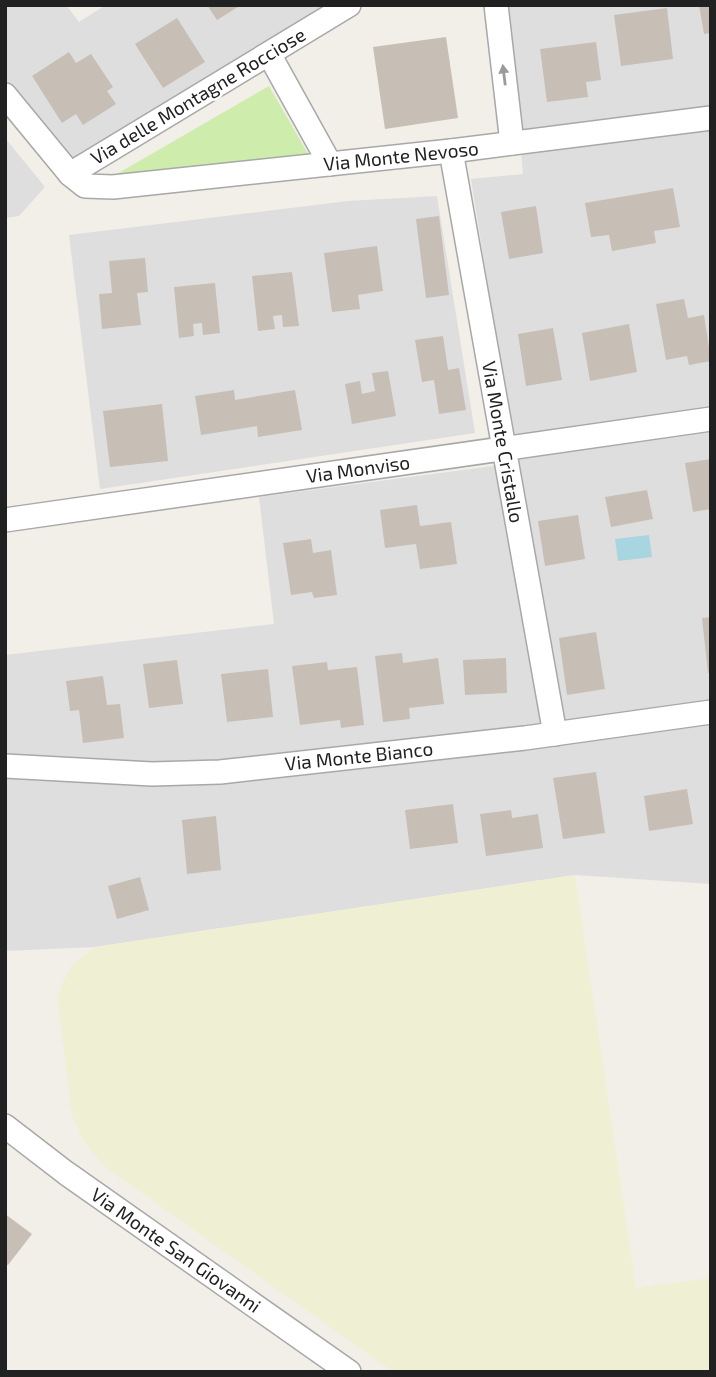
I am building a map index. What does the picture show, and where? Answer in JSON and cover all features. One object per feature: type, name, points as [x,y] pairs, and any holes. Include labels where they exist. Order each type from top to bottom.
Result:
[{"type":"street","name":"Via delle Montagne Rocciose","points":[[91,187],[70,174],[349,5]]},
{"type":"street","points":[[496,5],[512,143]]},
{"type":"street","points":[[269,54],[330,164]]},
{"type":"street","points":[[5,95],[70,174]]},
{"type":"street","name":"Via Monte Nevoso","points":[[91,187],[451,151],[711,118]]},
{"type":"street","name":"Via Monte Cristallo","points":[[451,151],[555,734]]},
{"type":"street","name":"Via Monviso","points":[[5,520],[711,419]]},
{"type":"street","name":"Via Monte Bianco","points":[[5,766],[192,774],[555,734],[711,712]]},
{"type":"street","name":"Via Monte San Giovanni","points":[[5,1126],[66,1173],[349,1372]]},
{"type":"shaded area","points":[[5,5],[66,5],[79,22],[106,5],[326,5],[72,161],[5,80]]},
{"type":"shaded area","points":[[509,5],[711,5],[711,884],[575,875],[95,947],[5,951],[5,655],[274,624],[259,497],[516,463],[471,179],[523,174]]},
{"type":"shaded area","points":[[5,138],[45,187],[19,216],[5,218]]},
{"type":"shaded area","points":[[437,196],[475,433],[100,489],[69,235],[348,201]]},
{"type":"green space","points":[[269,86],[311,159],[110,178]]},
{"type":"green space","points":[[575,875],[636,1288],[711,1278],[711,1372],[393,1372],[104,1166],[84,1142],[72,1116],[57,996],[71,966],[95,947]]},
{"type":"water","points":[[649,535],[652,557],[618,561],[615,539]]},
{"type":"building","points":[[207,5],[241,5],[217,20]]},
{"type":"building","points":[[699,5],[711,5],[711,33],[704,34]]},
{"type":"building","points":[[667,8],[673,59],[621,66],[614,15]]},
{"type":"building","points":[[177,18],[205,62],[163,88],[135,44]]},
{"type":"building","points":[[446,37],[458,118],[385,129],[373,47]]},
{"type":"building","points":[[596,42],[601,80],[586,82],[588,97],[547,102],[540,49]]},
{"type":"building","points":[[69,52],[76,63],[91,54],[113,87],[107,91],[116,104],[83,125],[76,114],[62,123],[32,76]]},
{"type":"building","points":[[673,188],[680,227],[654,231],[656,243],[612,251],[609,235],[591,237],[585,203]]},
{"type":"building","points":[[536,206],[543,253],[509,259],[501,212]]},
{"type":"building","points":[[439,216],[449,295],[426,298],[416,219]]},
{"type":"building","points":[[377,246],[383,291],[358,295],[360,309],[332,312],[324,253]]},
{"type":"building","points":[[145,258],[148,292],[137,293],[141,325],[102,329],[99,294],[112,293],[109,261]]},
{"type":"building","points":[[292,272],[299,326],[283,327],[282,315],[273,316],[275,329],[258,331],[252,276]]},
{"type":"building","points":[[215,283],[220,333],[203,335],[202,323],[193,324],[194,336],[179,338],[174,287]]},
{"type":"building","points":[[684,299],[688,318],[704,315],[711,361],[689,365],[687,356],[666,360],[656,304]]},
{"type":"building","points":[[629,324],[637,372],[590,381],[582,333]]},
{"type":"building","points":[[553,328],[562,380],[526,386],[518,334]]},
{"type":"building","points":[[443,336],[448,370],[459,368],[466,410],[439,414],[434,380],[422,382],[415,340]]},
{"type":"building","points":[[388,371],[396,416],[352,424],[345,384],[360,381],[362,394],[375,391],[372,373]]},
{"type":"building","points":[[234,390],[235,400],[295,390],[302,430],[258,437],[257,426],[201,435],[195,396]]},
{"type":"building","points":[[162,404],[168,461],[110,467],[103,411]]},
{"type":"building","points":[[711,459],[711,509],[693,512],[685,463]]},
{"type":"building","points":[[647,490],[653,519],[611,527],[605,497]]},
{"type":"building","points":[[417,505],[420,526],[451,522],[457,564],[420,569],[416,544],[385,548],[380,510]]},
{"type":"building","points":[[578,515],[585,559],[545,566],[538,521]]},
{"type":"building","points":[[311,539],[313,553],[331,550],[337,595],[314,598],[312,592],[291,595],[283,543]]},
{"type":"building","points":[[711,617],[711,672],[708,673],[702,618]]},
{"type":"building","points":[[596,632],[605,689],[567,695],[559,638]]},
{"type":"building","points":[[402,653],[403,663],[438,658],[444,704],[409,708],[410,719],[383,722],[375,656]]},
{"type":"building","points":[[506,658],[507,693],[465,695],[463,660]]},
{"type":"building","points":[[177,660],[183,704],[149,708],[143,664]]},
{"type":"building","points":[[327,662],[328,670],[357,667],[364,725],[341,728],[340,720],[300,725],[292,666]]},
{"type":"building","points":[[268,669],[273,717],[227,722],[221,674]]},
{"type":"building","points":[[103,676],[107,705],[120,704],[124,738],[83,743],[79,710],[70,711],[66,681]]},
{"type":"building","points":[[596,772],[605,833],[563,839],[553,778]]},
{"type":"building","points":[[687,789],[693,824],[649,831],[644,796]]},
{"type":"building","points":[[453,804],[458,843],[410,849],[405,810]]},
{"type":"building","points":[[511,810],[512,818],[538,814],[543,848],[486,856],[480,814]]},
{"type":"building","points":[[216,816],[221,870],[187,874],[182,820]]},
{"type":"building","points":[[140,877],[149,910],[117,919],[108,886]]},
{"type":"building","points":[[5,1214],[32,1234],[8,1265],[5,1264]]}]
